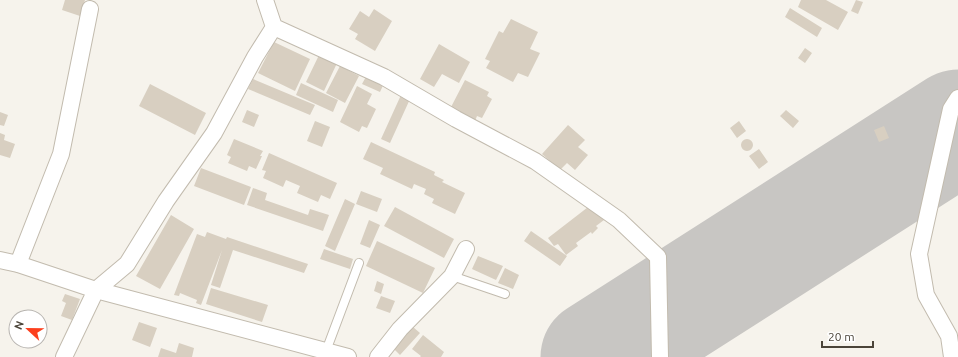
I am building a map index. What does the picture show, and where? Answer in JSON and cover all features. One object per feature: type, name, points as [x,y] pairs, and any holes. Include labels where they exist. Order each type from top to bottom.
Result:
[{"type":"street","points":[[265,0],[274,27],[384,77],[456,119],[535,161],[619,220],[658,258],[660,357]]},
{"type":"street","points":[[18,264],[61,154],[90,9]]},
{"type":"street","points":[[64,357],[96,290],[126,264],[166,201],[214,133],[255,57],[274,27]]},
{"type":"street","points":[[952,357],[949,336],[926,295],[918,254],[951,108],[958,98]]},
{"type":"street","points":[[378,357],[400,329],[452,276],[466,249]]},
{"type":"street","points":[[0,260],[18,264],[96,290],[348,357]]},
{"type":"lane","points":[[326,351],[359,263]]},
{"type":"lane","points":[[452,276],[505,294]]},
{"type":"building","points":[[65,0],[85,0],[80,16],[62,10]]},
{"type":"building","points":[[801,0],[826,0],[848,12],[838,30],[798,7]]},
{"type":"building","points":[[856,0],[863,2],[858,14],[851,11]]},
{"type":"building","points":[[790,8],[822,28],[817,37],[785,17]]},
{"type":"building","points":[[374,9],[392,21],[375,51],[355,39],[358,34],[349,29],[360,11],[369,17]]},
{"type":"building","points":[[511,19],[538,32],[530,49],[540,53],[528,77],[518,73],[513,82],[486,68],[490,61],[485,59],[499,31],[503,33]]},
{"type":"building","points":[[274,42],[310,59],[295,91],[258,73]]},
{"type":"building","points":[[439,44],[470,62],[459,83],[442,74],[434,87],[420,79]]},
{"type":"building","points":[[805,48],[812,53],[805,63],[798,58]]},
{"type":"building","points":[[320,53],[338,61],[324,91],[306,82]]},
{"type":"building","points":[[340,66],[359,76],[345,103],[326,93]]},
{"type":"building","points":[[368,73],[385,81],[380,92],[362,84]]},
{"type":"building","points":[[253,79],[315,105],[310,115],[248,89]]},
{"type":"building","points":[[465,80],[489,92],[487,96],[492,99],[482,118],[477,116],[475,121],[450,109]]},
{"type":"building","points":[[301,83],[338,100],[333,112],[296,95]]},
{"type":"building","points":[[150,84],[206,113],[195,135],[139,106]]},
{"type":"building","points":[[357,86],[372,94],[367,104],[376,109],[367,128],[362,126],[359,132],[340,122]]},
{"type":"building","points":[[401,95],[410,99],[390,143],[381,139]]},
{"type":"building","points":[[247,110],[259,115],[254,127],[242,122]]},
{"type":"building","points":[[786,110],[799,121],[793,128],[780,116]]},
{"type":"building","points":[[0,112],[8,115],[4,126],[0,125]]},
{"type":"building","points":[[315,121],[330,127],[322,147],[307,141]]},
{"type":"building","points":[[739,121],[746,131],[737,138],[730,128]]},
{"type":"building","points":[[568,125],[585,140],[578,147],[588,155],[575,170],[567,163],[560,170],[542,154]]},
{"type":"building","points":[[884,126],[889,138],[879,142],[874,130]]},
{"type":"building","points":[[0,133],[5,135],[4,140],[15,144],[10,158],[0,155]]},
{"type":"building","points":[[234,139],[263,151],[256,169],[249,166],[247,171],[228,163],[231,157],[227,155]]},
{"type":"building","points":[[747,139],[751,141],[753,145],[751,149],[747,151],[743,149],[741,145],[743,141]]},
{"type":"building","points":[[371,142],[435,172],[434,175],[444,180],[442,182],[465,193],[455,214],[432,203],[434,199],[424,194],[426,189],[414,184],[412,189],[380,174],[383,168],[363,159]]},
{"type":"building","points":[[759,149],[768,162],[759,169],[749,156]]},
{"type":"building","points":[[269,153],[337,183],[330,199],[321,195],[318,202],[297,193],[300,186],[286,180],[283,187],[263,178],[266,171],[262,170]]},
{"type":"building","points":[[201,168],[251,187],[244,205],[194,186]]},
{"type":"building","points":[[253,188],[267,193],[265,200],[308,215],[310,209],[329,215],[323,231],[247,205]]},
{"type":"building","points":[[361,191],[382,199],[377,212],[356,204]]},
{"type":"building","points":[[345,199],[355,204],[335,251],[325,246]]},
{"type":"building","points":[[592,204],[604,220],[596,226],[598,228],[592,234],[591,232],[576,243],[578,246],[566,255],[558,244],[554,246],[548,238]]},
{"type":"building","points":[[395,207],[454,239],[444,258],[384,226]]},
{"type":"building","points":[[171,215],[194,229],[160,289],[136,276]]},
{"type":"building","points":[[369,220],[380,225],[370,248],[360,244]]},
{"type":"building","points":[[531,231],[567,256],[560,266],[524,241]]},
{"type":"building","points":[[207,232],[226,239],[227,237],[308,264],[304,273],[233,250],[220,288],[211,285],[222,250],[201,305],[196,303],[197,300],[180,293],[179,296],[174,295],[197,234],[205,237]]},
{"type":"building","points":[[377,241],[435,268],[423,293],[366,266]]},
{"type":"building","points":[[324,249],[353,259],[350,269],[320,259]]},
{"type":"building","points":[[478,256],[503,266],[496,280],[472,269]]},
{"type":"building","points":[[505,268],[519,275],[513,289],[498,283]]},
{"type":"building","points":[[377,281],[384,284],[381,294],[374,291]]},
{"type":"building","points":[[211,288],[268,305],[262,322],[206,304]]},
{"type":"building","points":[[65,294],[80,299],[72,320],[61,316],[66,303],[62,301]]},
{"type":"building","points":[[381,296],[395,301],[390,313],[376,308]]},
{"type":"building","points":[[139,322],[157,328],[150,347],[132,340]]},
{"type":"building","points":[[413,327],[420,333],[400,355],[394,349]]},
{"type":"building","points":[[423,335],[444,352],[441,357],[420,357],[421,356],[412,349]]},
{"type":"building","points":[[179,343],[194,348],[192,357],[158,357],[161,348],[176,353]]},
{"type":"runway","points":[[598,357],[958,127]]}]
